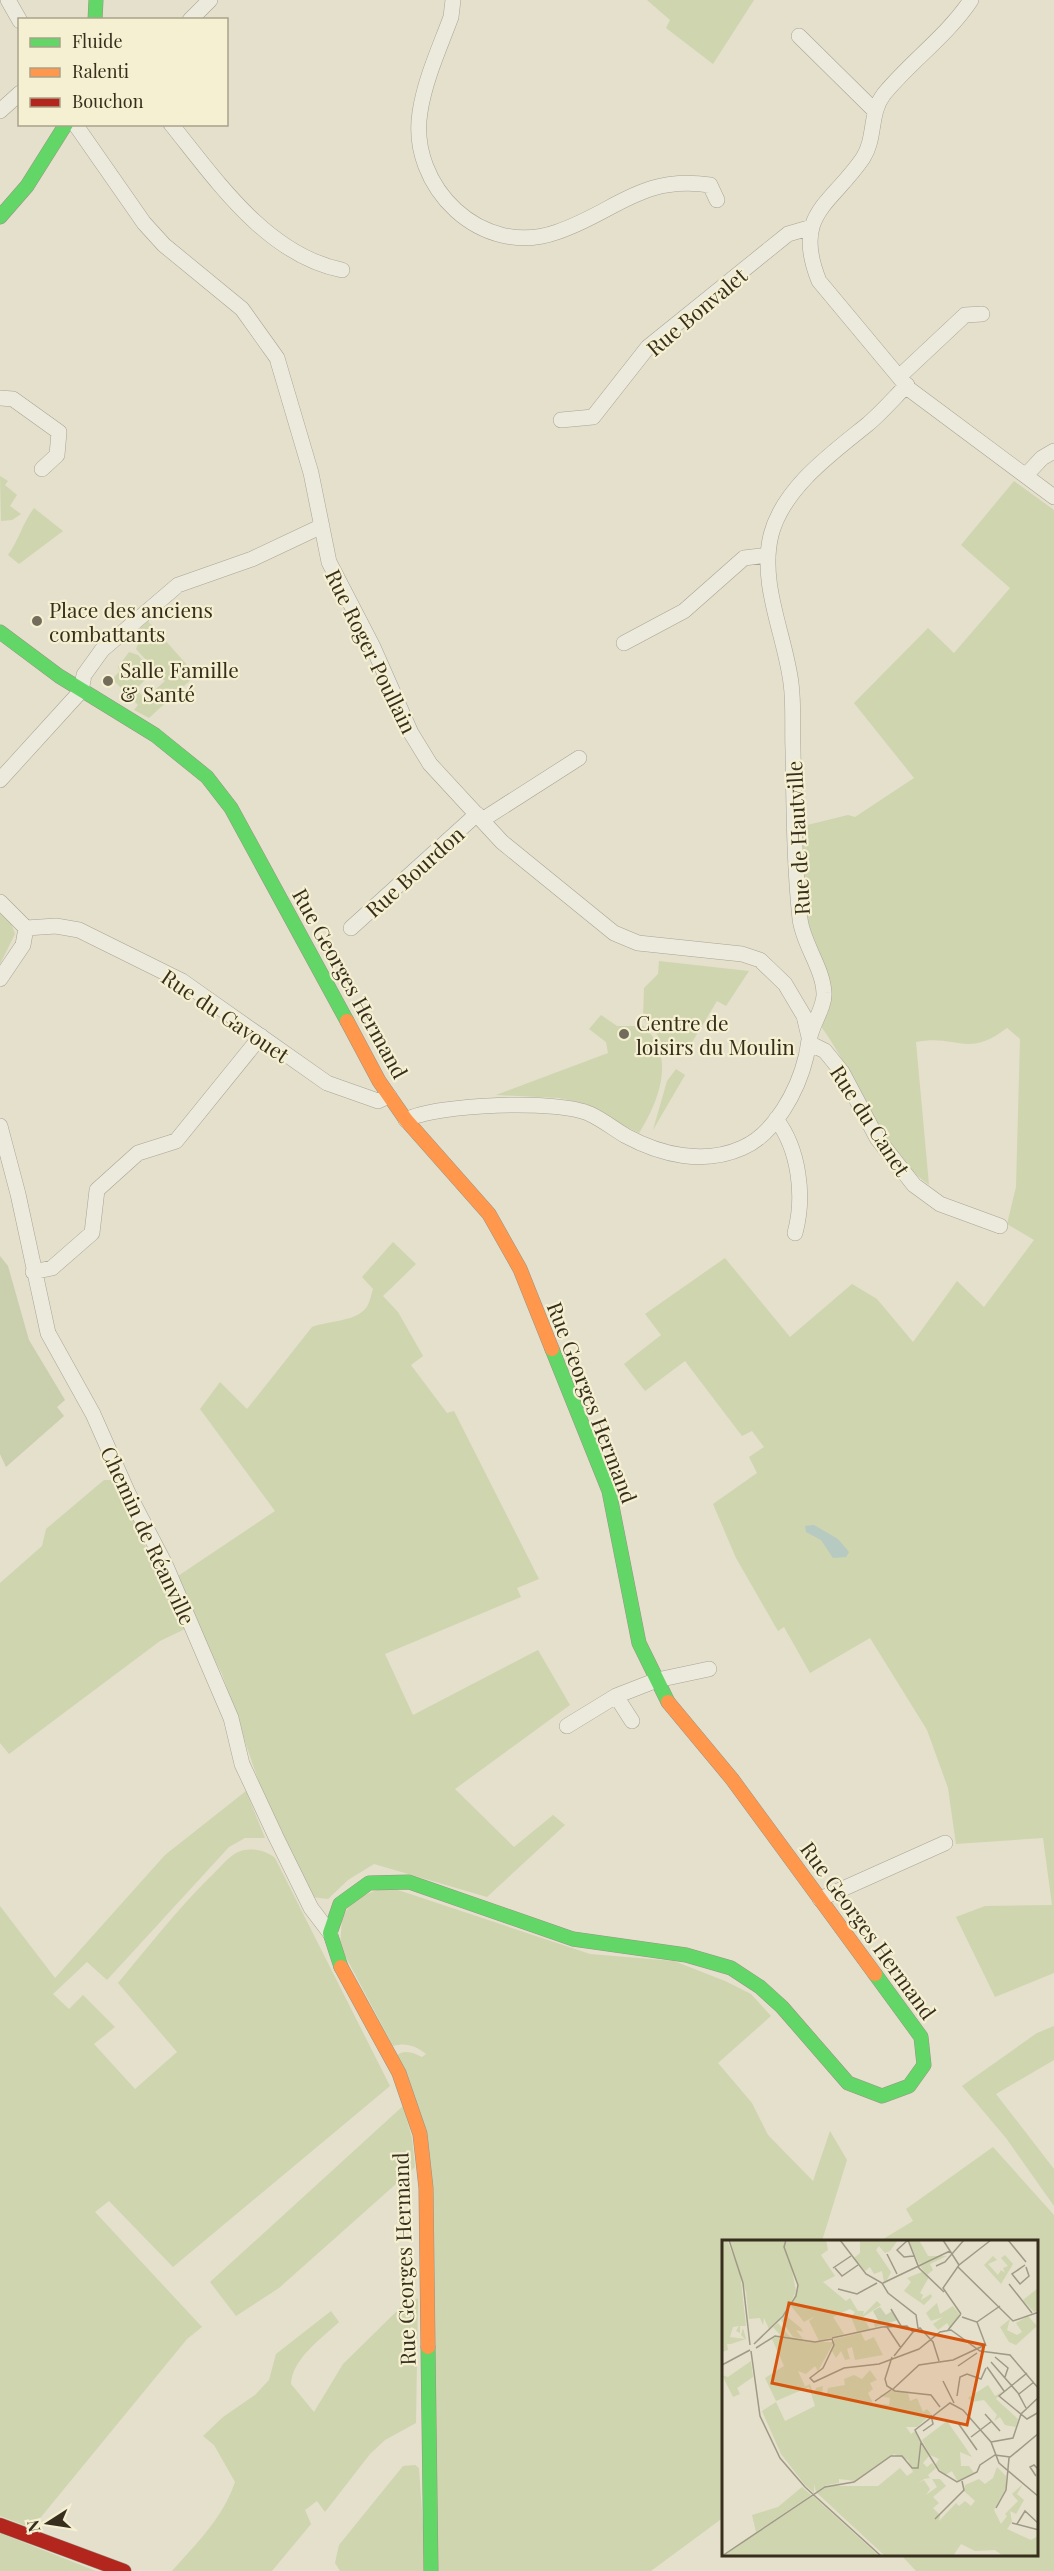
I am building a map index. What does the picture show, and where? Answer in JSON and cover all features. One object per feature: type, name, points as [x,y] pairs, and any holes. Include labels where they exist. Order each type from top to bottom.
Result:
[{"type":"street","points":[[8,0],[18,18]]},
{"type":"street","points":[[95,18],[96,0]]},
{"type":"street","points":[[192,18],[210,0]]},
{"type":"street","points":[[453,0],[451,16],[420,112],[419,141],[429,173],[444,199],[469,223],[492,233],[525,238],[557,233],[645,188],[692,182],[710,185],[717,200]]},
{"type":"street","points":[[971,0],[936,42],[883,95],[875,111],[872,140],[862,158],[820,207],[810,235],[811,260],[819,281],[903,381],[1054,497]]},
{"type":"street","points":[[799,36],[875,111]]},
{"type":"street","points":[[0,111],[18,95]]},
{"type":"street","points":[[0,217],[27,186],[65,126]]},
{"type":"street","name":"Rue Roger Poullain","points":[[76,126],[144,223],[164,245],[242,309],[277,358],[311,473],[329,562],[373,647],[411,733],[430,764],[502,842],[614,933],[638,943],[742,954],[760,960],[785,984],[804,1016],[809,1040]]},
{"type":"street","points":[[173,126],[221,188],[292,253],[323,266],[342,270]]},
{"type":"street","name":"Rue Bonvalet","points":[[561,420],[593,417],[648,347],[788,234],[812,227]]},
{"type":"street","name":"Rue de Hautville","points":[[406,1120],[418,1113],[442,1109],[539,1106],[568,1108],[589,1113],[645,1145],[670,1154],[696,1157],[719,1155],[744,1148],[765,1132],[776,1119],[794,1091],[825,995],[801,923],[791,684],[777,620],[768,555],[780,509],[820,465],[852,434],[868,423],[903,381],[965,315],[982,314]]},
{"type":"street","points":[[0,398],[13,399],[59,432],[57,455],[42,469]]},
{"type":"street","points":[[1026,476],[1042,458],[1054,452]]},
{"type":"street","points":[[0,780],[81,691],[84,675],[102,650],[178,585],[252,559],[322,526]]},
{"type":"street","points":[[624,643],[684,611],[744,558],[768,555]]},
{"type":"street","points":[[0,632],[81,691]]},
{"type":"street","name":"Rue Georges Hermand","points":[[81,691],[155,735],[213,785],[231,808],[389,1096],[406,1120],[489,1214],[520,1269],[609,1491],[639,1643],[668,1702],[732,1779],[921,2037],[924,2065],[909,2086],[882,2096],[848,2083],[782,2007],[760,1987],[731,1968],[686,1955],[573,1939],[409,1882],[369,1883],[340,1905],[330,1933],[341,1966],[399,2073],[420,2133],[426,2188],[430,2571]]},
{"type":"street","name":"Rue Bourdon","points":[[351,928],[479,817],[579,758]]},
{"type":"street","points":[[0,902],[26,928],[23,945],[0,979]]},
{"type":"street","name":"Rue du Gavouet","points":[[26,928],[56,926],[79,930],[182,981],[327,1083],[378,1101],[389,1096]]},
{"type":"street","points":[[33,1272],[52,1268],[92,1233],[97,1190],[138,1153],[176,1141],[261,1036]]},
{"type":"street","name":"Rue du Canet","points":[[809,1040],[825,1051],[842,1072],[877,1138],[914,1185],[940,1204],[1000,1226]]},
{"type":"street","points":[[776,1119],[789,1135],[795,1156],[800,1213],[795,1233]]},
{"type":"street","name":"Chemin de Réanville","points":[[0,1126],[18,1194],[48,1333],[93,1414],[128,1493],[165,1564],[231,1718],[242,1764],[276,1837],[311,1908],[330,1933]]},
{"type":"street","points":[[567,1726],[616,1696],[657,1680],[709,1669]]},
{"type":"street","points":[[616,1696],[632,1721]]},
{"type":"street","points":[[820,1899],[945,1843]]},
{"type":"street","points":[[0,2525],[124,2571]]},
{"type":"green space","points":[[647,0],[754,0],[713,64],[666,28],[670,20]]},
{"type":"green space","points":[[0,476],[8,481],[5,485],[17,495],[10,506],[21,514],[12,520],[1,521]]},
{"type":"green space","points":[[1014,481],[1054,510],[1054,1973],[995,1997],[956,1917],[985,1906],[1052,1905],[1043,1838],[956,1844],[948,1788],[927,1730],[870,1638],[810,1673],[784,1627],[778,1631],[736,1558],[713,1504],[757,1473],[749,1457],[764,1447],[752,1431],[742,1436],[685,1361],[645,1391],[624,1364],[661,1335],[645,1314],[725,1258],[790,1337],[852,1284],[877,1299],[913,1342],[957,1281],[984,1307],[1034,1240],[1007,1224],[1016,1187],[1020,1039],[1007,1028],[993,1037],[971,1044],[930,1040],[916,1042],[929,1185],[894,1151],[868,1110],[834,1045],[820,1025],[828,978],[808,923],[799,827],[848,815],[855,817],[914,778],[854,703],[928,628],[954,653],[1010,588],[961,545]]},
{"type":"green space","points":[[34,508],[63,531],[19,564],[8,555]]},
{"type":"green space","points":[[148,621],[196,675],[149,718],[134,710],[138,705],[112,679],[120,671],[118,667],[129,652],[138,655],[153,672],[136,689],[145,699],[165,681],[136,649],[138,644],[132,636]]},
{"type":"green space","points":[[0,912],[11,923],[15,934],[0,964]]},
{"type":"green space","points":[[659,961],[749,971],[726,1006],[717,1001],[688,1049],[676,1044],[669,1056],[658,1036],[643,1018],[644,988],[658,974]]},
{"type":"green space","points":[[601,1015],[617,1026],[643,1026],[660,1050],[662,1064],[658,1093],[639,1133],[577,1102],[559,1098],[496,1095],[608,1053],[606,1042],[589,1029]]},
{"type":"green space","points":[[676,1069],[685,1075],[653,1130],[667,1081]]},
{"type":"green space","points":[[393,1242],[416,1264],[383,1296],[398,1312],[423,1356],[411,1365],[447,1413],[454,1411],[539,1579],[517,1588],[521,1597],[385,1654],[413,1715],[538,1650],[570,1705],[455,1789],[514,1847],[553,1815],[565,1825],[487,1897],[374,1864],[348,1880],[328,1899],[312,1897],[267,1806],[222,1674],[198,1627],[178,1576],[275,1511],[200,1409],[220,1382],[247,1409],[312,1327],[348,1319],[361,1313],[368,1304],[373,1289],[362,1277]]},
{"type":"green space","points":[[0,1256],[8,1266],[29,1340],[65,1400],[57,1407],[64,1416],[6,1467],[0,1454]]},
{"type":"green space","points":[[104,1480],[114,1480],[185,1629],[160,1641],[9,1754],[0,1743],[0,1583],[42,1546],[46,1529]]},
{"type":"green space","points":[[246,1791],[265,1838],[245,1838],[229,1847],[107,1980],[87,1962],[53,1994],[69,2009],[83,1995],[115,2027],[94,2044],[135,2089],[177,2052],[118,1983],[185,1903],[229,1858],[241,1851],[251,1849],[261,1851],[275,1858],[390,2086],[173,2267],[109,2201],[95,2212],[202,2327],[187,2339],[32,2528],[0,2516],[0,1906],[55,1978],[165,1855]]},
{"type":"green space","points":[[382,1888],[395,1889],[590,1954],[674,1961],[751,1994],[771,2016],[718,2063],[752,2103],[768,2135],[813,2181],[830,2131],[847,2160],[822,2240],[722,2240],[722,2518],[651,2571],[437,2571],[430,2174],[397,2055],[406,2052],[422,2057],[426,2054],[411,2045],[393,2046],[340,1946],[342,1918],[350,1905],[362,1896]]},
{"type":"green space","points":[[1054,2026],[1054,2060],[996,2094],[1054,2169],[1054,2206],[1006,2138],[962,2086],[1037,2033]]},
{"type":"green space","points":[[403,2106],[412,2138],[415,2167],[279,2288],[236,2316],[210,2282]]},
{"type":"green space","points":[[993,2147],[1054,2215],[1054,2571],[916,2571],[902,2556],[1039,2556],[1039,2240],[882,2240],[913,2221],[906,2209]]},
{"type":"green space","points":[[418,2298],[416,2423],[385,2440],[370,2454],[325,2512],[317,2501],[305,2510],[311,2524],[272,2571],[172,2571],[216,2519],[235,2482],[214,2445],[203,2436],[223,2417],[255,2395],[269,2380],[276,2354],[331,2311],[339,2322],[302,2358],[293,2375],[291,2384],[314,2412],[343,2364],[400,2308]]},
{"type":"green space","points":[[415,2465],[419,2468],[426,2571],[340,2571],[335,2563],[339,2545],[403,2466]]},
{"type":"green space","points":[[0,2533],[96,2571],[0,2571]]},
{"type":"shaded area","points":[[814,1525],[838,1539],[849,1552],[846,1557],[833,1558],[821,1540],[806,1532],[805,1526]]},
{"type":"traffic: fast","points":[[95,18],[96,0]]},
{"type":"traffic: fast","points":[[0,217],[27,186],[65,126]]},
{"type":"traffic: fast","points":[[0,632],[59,676],[155,735],[207,777],[231,808],[347,1021]]},
{"type":"traffic: fast","points":[[552,1349],[609,1491],[639,1643],[668,1702]]},
{"type":"traffic: fast","points":[[341,1967],[330,1933],[340,1904],[369,1883],[409,1882],[573,1939],[686,1955],[731,1968],[760,1987],[782,2007],[848,2083],[882,2096],[909,2086],[924,2065],[921,2037],[875,1974]]},
{"type":"traffic: fast","points":[[428,2347],[431,2571]]},
{"type":"traffic: slow","points":[[347,1021],[379,1081],[406,1120],[489,1214],[520,1269],[552,1349]]},
{"type":"traffic: slow","points":[[668,1702],[732,1779],[875,1974]]},
{"type":"traffic: slow","points":[[341,1967],[399,2073],[420,2134],[426,2188],[428,2347]]},
{"type":"traffic: jam","points":[[0,2525],[124,2571]]},
{"type":"place","name":"Place des anciens combattants","points":[[37,621]]},
{"type":"place","name":"Salle Famille & Santé","points":[[108,681]]},
{"type":"place","name":"Centre de loisirs du Moulin","points":[[624,1034]]}]
